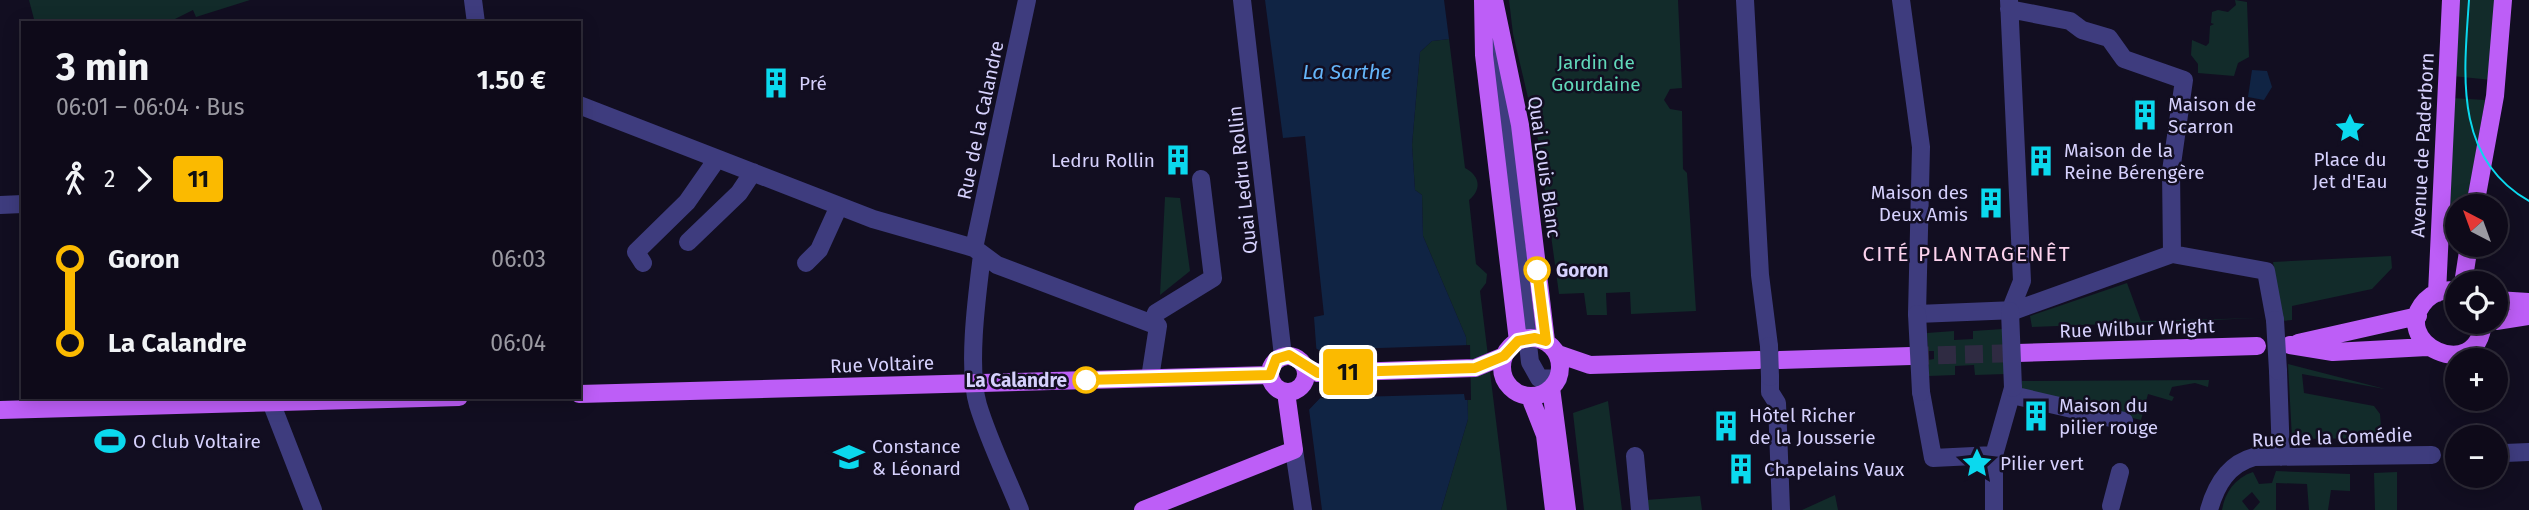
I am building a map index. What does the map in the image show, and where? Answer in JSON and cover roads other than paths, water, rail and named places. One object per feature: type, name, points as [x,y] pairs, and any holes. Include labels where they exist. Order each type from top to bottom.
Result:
[{"type":"main road","name":"Quai Louis Blanc","points":[[1488,0],[1520,125],[1537,343]]},
{"type":"main road","name":"Quai Louis Blanc","points":[[1488,0],[1484,55],[1537,343],[1561,369],[1555,384],[1567,510]]},
{"type":"main road","name":"Avenue de Paderborn","points":[[2437,293],[2451,0]]},
{"type":"main road","points":[[2477,194],[2495,96],[2503,0]]},
{"type":"main road","points":[[2427,346],[2419,334],[2418,316],[2426,301],[2437,293],[2445,292]]},
{"type":"main road","points":[[2508,301],[2529,302]]},
{"type":"main road","points":[[2418,316],[2288,345],[2333,352],[2427,346],[2446,355],[2463,353],[2477,342],[2479,334]]},
{"type":"main road","points":[[2508,319],[2529,316]]},
{"type":"main road","points":[[1309,374],[1493,368],[1537,343],[1590,365]]},
{"type":"main road","name":"Rue Wilbur Wright","points":[[2017,353],[2257,346]]},
{"type":"main road","points":[[1534,404],[1555,384],[1590,365],[1769,351],[1911,356]]},
{"type":"main road","points":[[1283,356],[1295,357],[1309,374],[1297,390],[1286,392],[1275,386],[1270,375],[1273,363],[1283,356]]},
{"type":"main road","points":[[1493,368],[1516,392],[1534,404],[1545,435],[1554,510]]},
{"type":"main road","name":"Rue Voltaire","points":[[581,394],[1270,375]]},
{"type":"main road","points":[[1143,510],[1294,450],[1286,392]]},
{"type":"main road","points":[[0,410],[333,399]]},
{"type":"street","points":[[473,0],[476,21]]},
{"type":"street","name":"Rue de la Calandre","points":[[1020,510],[978,404],[974,383],[978,252],[1027,0]]},
{"type":"street","name":"Quai Ledru Rollin","points":[[1242,0],[1283,356]]},
{"type":"street","points":[[1745,0],[1760,264],[1770,382],[1777,403],[1781,510]]},
{"type":"street","points":[[1901,0],[1921,147],[1917,314],[1921,391],[1933,458],[1994,454]]},
{"type":"street","points":[[1994,510],[1994,454],[2012,391],[2010,311],[2022,281],[2019,186],[2009,59],[2009,4],[2070,21],[2081,30],[2109,38],[2124,59],[2183,80],[2171,171],[2172,254]]},
{"type":"street","points":[[581,106],[873,219],[978,252],[997,265],[1152,323],[1158,326],[1150,378]]},
{"type":"street","points":[[643,263],[636,252],[687,202],[717,159]]},
{"type":"street","points":[[688,242],[739,194],[753,172]]},
{"type":"street","points":[[1152,323],[1156,313],[1213,278],[1202,179]]},
{"type":"street","points":[[0,205],[21,204]]},
{"type":"street","points":[[806,264],[818,250],[839,206]]},
{"type":"street","points":[[1917,314],[2010,311],[2172,254],[2266,271],[2275,320],[2281,457]]},
{"type":"street","name":"Quai Louis Blanc","points":[[1537,343],[1535,374],[1555,384]]},
{"type":"street","points":[[2012,391],[2124,421]]},
{"type":"street","points":[[270,400],[313,510]]},
{"type":"street","points":[[1294,450],[1303,510]]},
{"type":"street","points":[[2508,453],[2529,452]]},
{"type":"street","name":"Rue de la Comédie","points":[[2209,510],[2222,480],[2235,465],[2254,457],[2432,455]]},
{"type":"street","points":[[1635,456],[1640,510]]},
{"type":"street","points":[[2111,506],[2120,472]]},
{"type":"water","name":"La Sarthe","points":[[1265,0],[1444,0],[1449,39],[1432,41],[1420,52],[1412,145],[1415,190],[1422,195],[1423,236],[1466,337],[1468,419],[1441,510],[1322,510],[1309,409],[1320,398],[1314,317],[1324,315],[1305,136],[1283,138]]},
{"type":"water","points":[[2252,70],[2267,71],[2272,87],[2264,100],[2248,97]]},
{"type":"tunnel","points":[[1911,356],[2017,353]]},
{"type":"tram line","points":[[2469,0],[2466,85],[2475,138],[2487,162],[2504,183],[2529,201]]},
{"type":"place","name":"Pré","points":[[776,83]]},
{"type":"place","name":"Maison de Scarron","points":[[2145,115]]},
{"type":"place","name":"Place du Jet d'Eau","points":[[2350,128]]},
{"type":"place","name":"Ledru Rollin","points":[[1178,160]]},
{"type":"place","name":"Maison de la Reine Bérengère","points":[[2041,161]]},
{"type":"place","name":"Maison des Deux Amis","points":[[1991,203]]},
{"type":"place","name":"Goron","points":[[1537,270]]},
{"type":"place","name":"La Calandre","points":[[1086,380]]},
{"type":"place","name":"Maison du pilier rouge","points":[[2036,416]]},
{"type":"place","name":"Hôtel Richer de la Jousserie","points":[[1726,426]]},
{"type":"place","name":"O Club Voltaire","points":[[110,441]]},
{"type":"place","name":"Constance & Léonard","points":[[849,457]]},
{"type":"place","name":"Pilier vert","points":[[1977,463]]},
{"type":"place","name":"Chapelains Vaux","points":[[1741,469]]},
{"type":"district","name":"CITÉ PLANTAGENÊT","points":[[1967,254]]},
{"type":"park label","name":"Jardin de Gourdaine","points":[[1596,73]]}]
